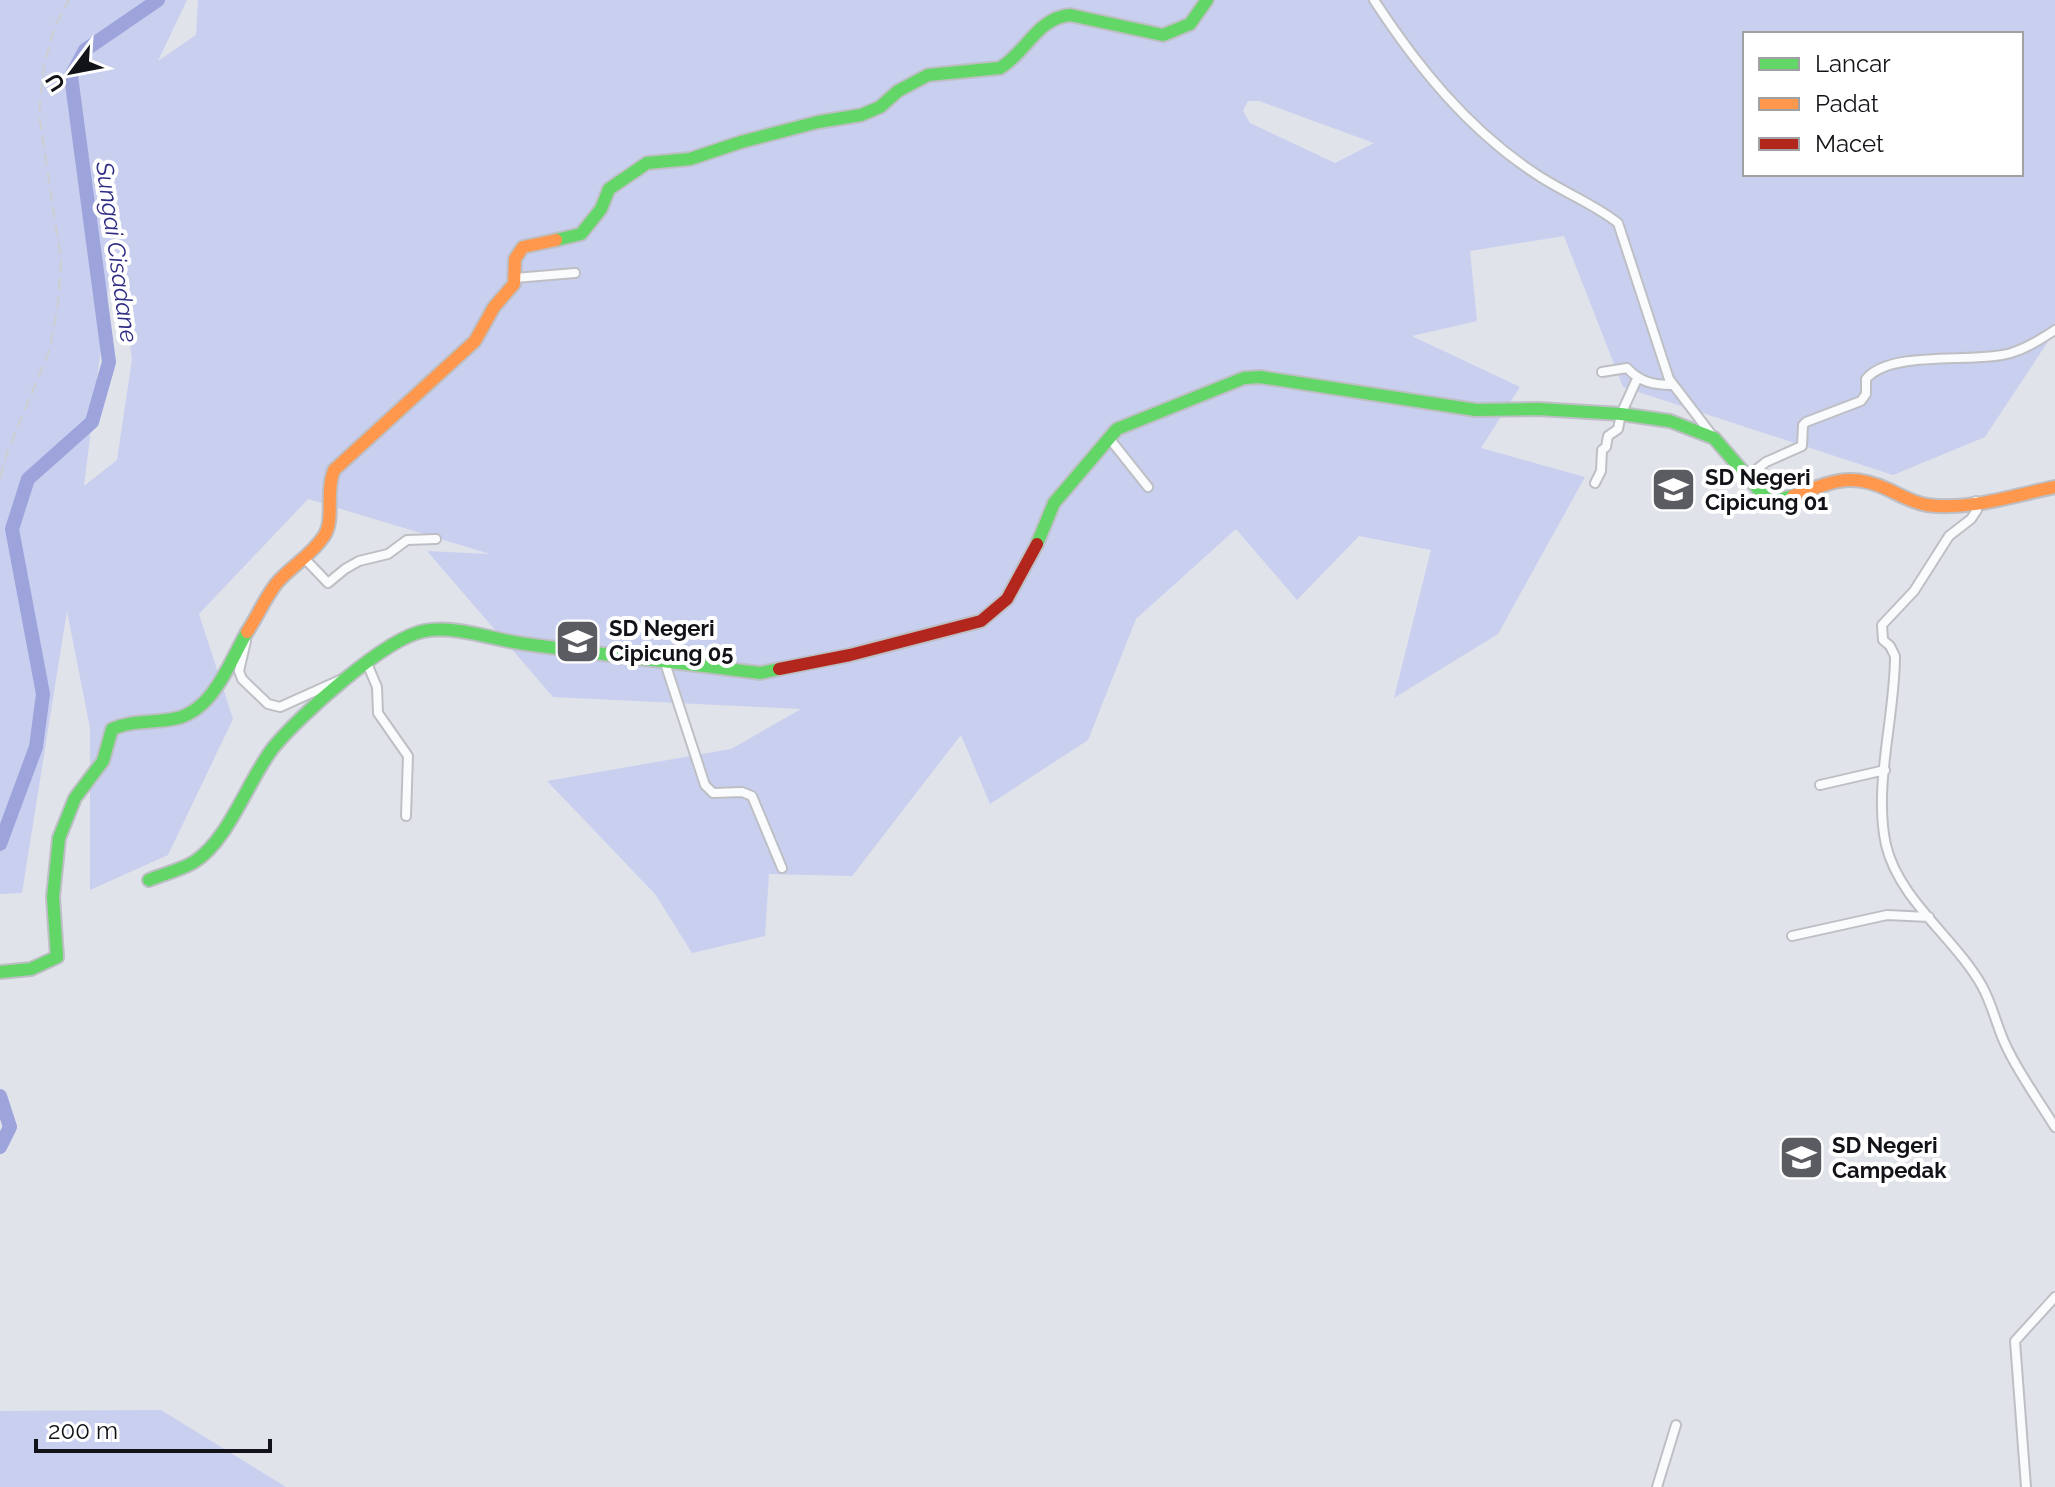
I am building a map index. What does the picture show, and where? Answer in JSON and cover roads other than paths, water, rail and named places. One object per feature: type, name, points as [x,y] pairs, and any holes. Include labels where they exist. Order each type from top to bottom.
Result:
[{"type":"street","points":[[0,972],[31,969],[57,957],[53,897],[59,838],[75,798],[103,761],[112,729],[133,721],[174,721],[204,705],[276,584],[305,559],[326,534],[329,522],[328,484],[334,470],[475,341],[494,307],[514,284],[515,259],[523,247],[581,234],[601,209],[609,189],[647,163],[690,159],[818,122],[861,115],[880,107],[898,91],[928,75],[1000,68],[1010,62],[1032,36],[1059,16],[1070,15],[1163,35],[1190,24],[1207,0]]},
{"type":"street","points":[[1374,0],[1429,77],[1471,122],[1530,170],[1618,223],[1672,385],[1766,498],[1774,501],[1844,479],[1857,479],[1925,505],[1976,501],[2055,487]]},
{"type":"street","points":[[515,278],[575,273]]},
{"type":"street","points":[[1747,477],[1766,462],[1802,446],[1803,425],[1806,422],[1861,401],[1866,394],[1866,379],[1875,372],[1931,358],[1979,358],[2011,353],[2055,330]]},
{"type":"street","points":[[1602,372],[1627,368],[1637,379],[1657,385],[1672,385]]},
{"type":"street","points":[[149,880],[194,862],[211,846],[240,805],[271,751],[289,730],[366,661],[421,631],[433,628],[522,644],[760,673],[850,655],[981,621],[1007,599],[1032,555],[1054,503],[1109,438],[1125,424],[1249,377],[1476,410],[1538,409],[1621,414],[1670,421],[1714,438]]},
{"type":"street","points":[[1595,483],[1601,471],[1600,454],[1606,447],[1608,436],[1618,429],[1621,414],[1637,379]]},
{"type":"street","points":[[1109,438],[1148,487]]},
{"type":"street","points":[[1976,501],[1977,510],[1971,519],[1949,536],[1914,591],[1882,625],[1883,640],[1895,656],[1882,814],[1888,852],[1908,892],[1952,943],[1982,986],[2007,1048],[2055,1127]]},
{"type":"street","points":[[305,559],[328,583],[359,561],[388,554],[407,540],[436,539]]},
{"type":"street","points":[[247,637],[239,671],[242,679],[268,704],[280,707],[348,676]]},
{"type":"street","points":[[366,661],[377,687],[378,713],[408,756],[406,816]]},
{"type":"street","points":[[665,663],[705,785],[713,793],[742,792],[752,796],[782,868]]},
{"type":"street","points":[[1820,785],[1885,770]]},
{"type":"street","points":[[1792,936],[1887,915],[1929,917]]},
{"type":"street","points":[[2026,1487],[2015,1341],[2055,1297]]},
{"type":"street","points":[[1657,1487],[1676,1425]]},
{"type":"waterway","name":"Sungai Cisadane","points":[[0,844],[36,747],[43,694],[12,529],[28,479],[92,422],[109,362],[71,76],[85,50],[158,0]]},
{"type":"waterway","name":"Sungai Cisadane","points":[[0,1096],[10,1127],[0,1147]]},
{"type":"railway","points":[[0,478],[7,453],[50,349],[58,303],[61,260],[39,115],[44,65],[55,26],[69,0]]},
{"type":"place","name":"SD Negeri Cipicung 01","points":[[1674,490]]},
{"type":"place","name":"SD Negeri Cipicung 05","points":[[578,641]]},
{"type":"place","name":"SD Negeri Campedak","points":[[1801,1158]]}]
